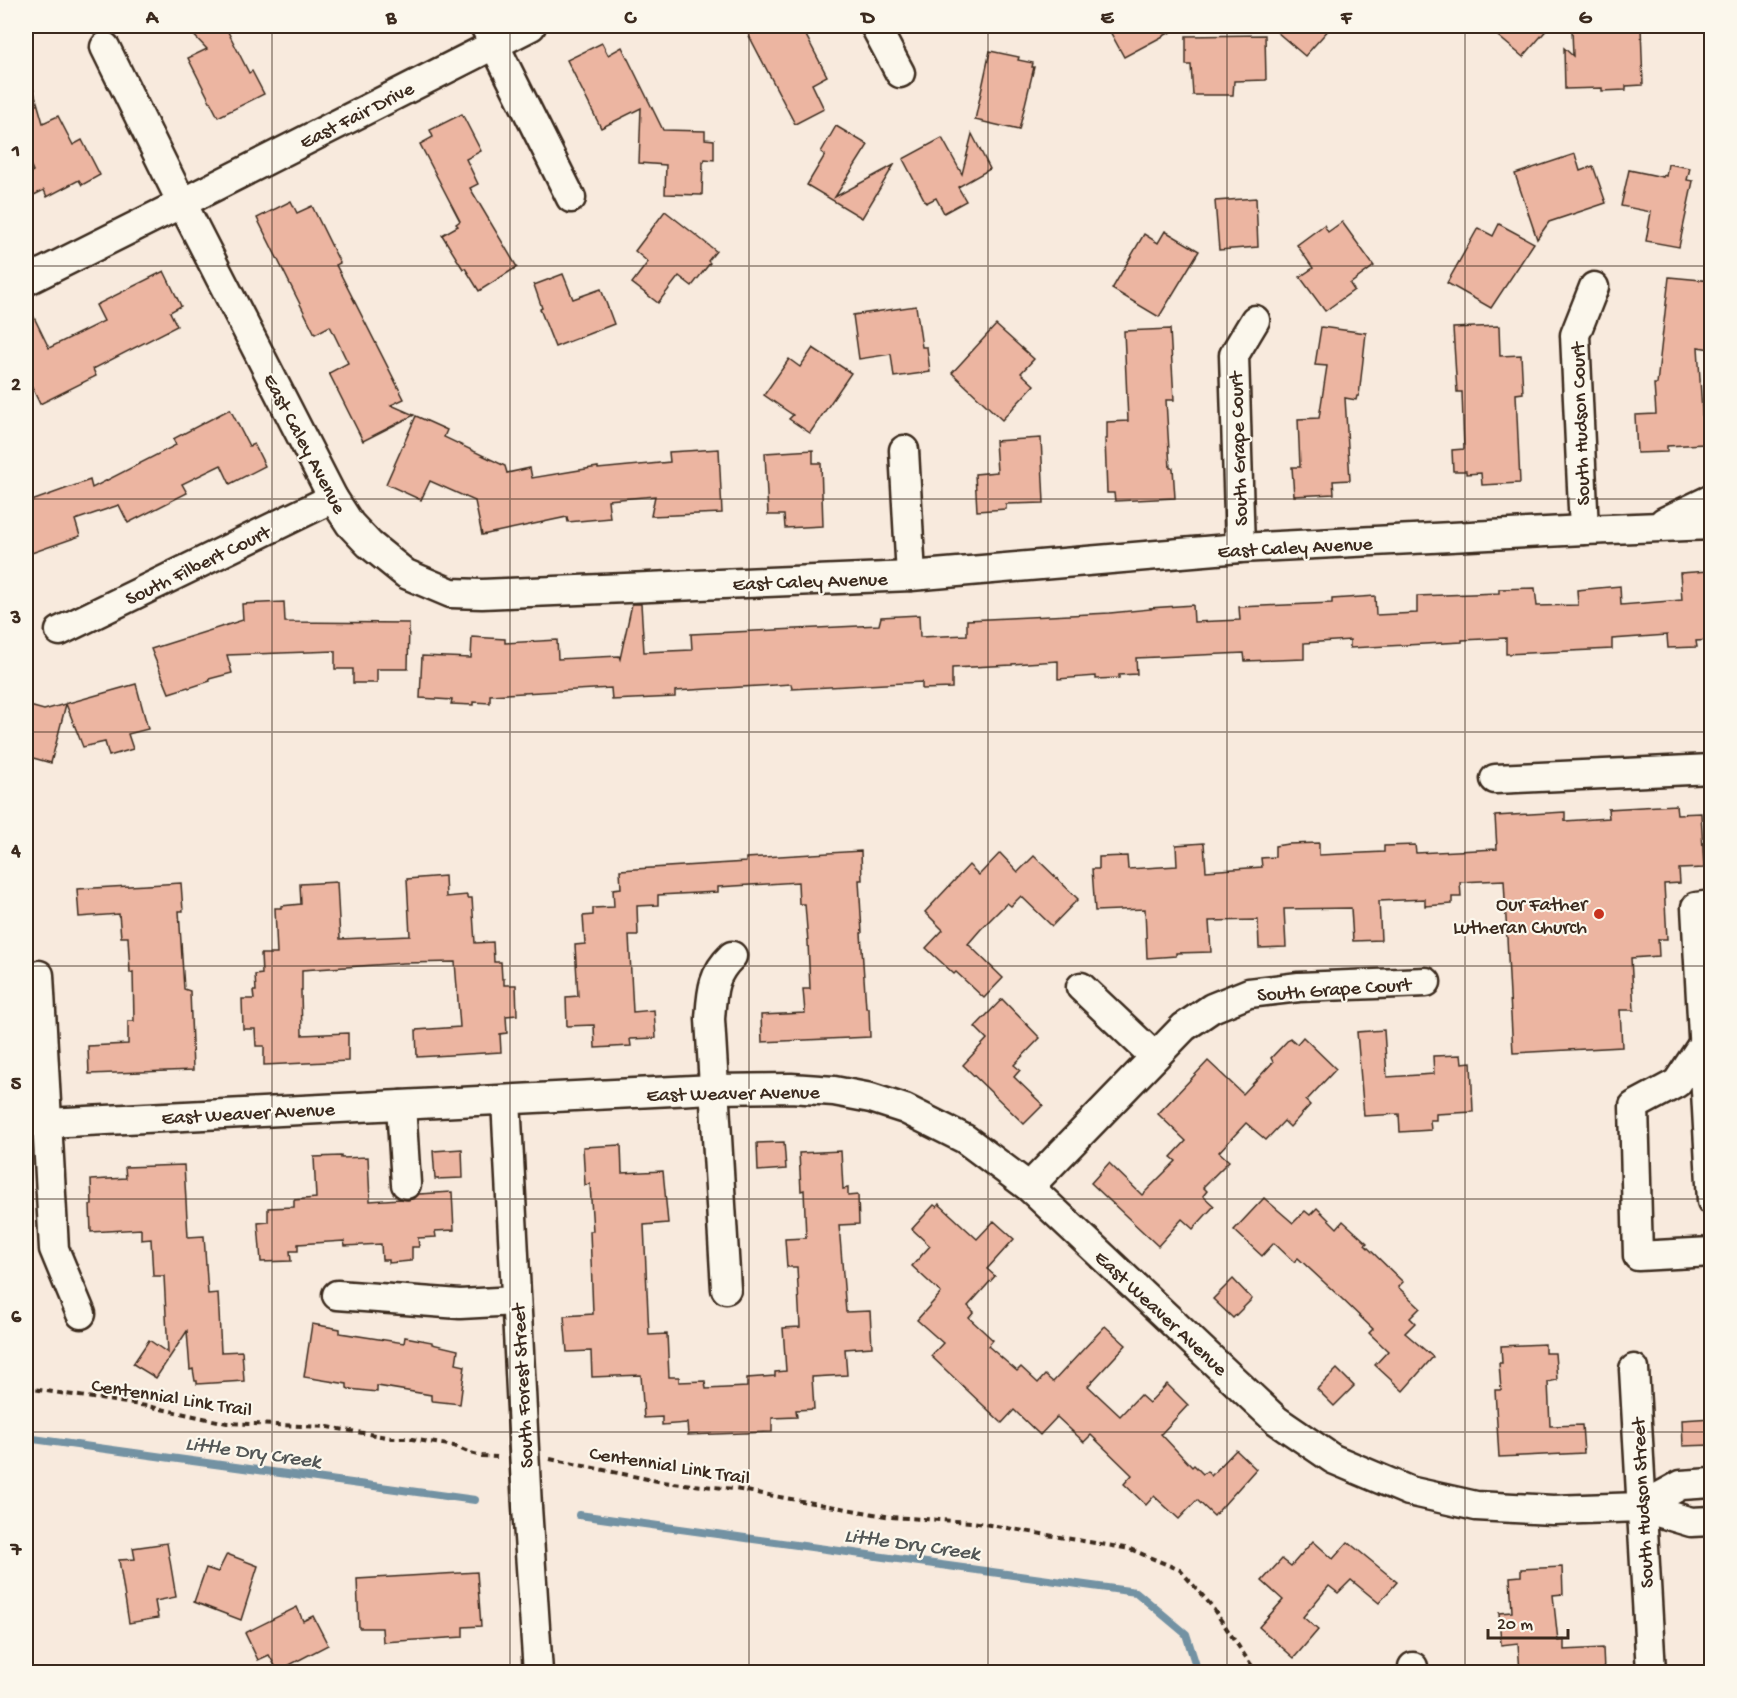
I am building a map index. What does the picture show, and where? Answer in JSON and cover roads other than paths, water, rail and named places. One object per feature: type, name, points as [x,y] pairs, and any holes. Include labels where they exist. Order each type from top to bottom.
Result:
[{"type":"street","name":"East Fair Drive","points":[[26,280],[182,203],[490,35],[531,26]]},
{"type":"street","points":[[875,26],[900,73]]},
{"type":"street","points":[[490,35],[571,198]]},
{"type":"street","points":[[105,47],[182,203]]},
{"type":"street","name":"East Caley Avenue","points":[[182,203],[333,498],[350,524],[369,544],[406,574],[452,593],[482,594],[911,576],[1240,548],[1654,526],[1712,525]]},
{"type":"street","name":"South Hudson Court","points":[[1584,530],[1575,335],[1594,287]]},
{"type":"street","name":"South Grape Court","points":[[1240,548],[1234,355],[1255,320]]},
{"type":"street","points":[[904,450],[911,576]]},
{"type":"street","name":"South Filbert Court","points":[[60,631],[333,498]]},
{"type":"street","name":"East Caley Avenue","points":[[1654,526],[1712,499]]},
{"type":"street","points":[[1495,779],[1712,770]]},
{"type":"street","points":[[1712,905],[1696,907],[1705,964],[1703,1044],[1712,1201]]},
{"type":"street","points":[[726,1289],[710,1018],[716,975],[732,956]]},
{"type":"street","points":[[39,975],[54,1249],[81,1314]]},
{"type":"street","name":"South Grape Court","points":[[1029,1187],[1154,1056],[1184,1027],[1212,1008],[1249,993],[1299,987],[1426,982]]},
{"type":"street","points":[[1081,987],[1154,1056]]},
{"type":"street","points":[[1703,1044],[1677,1083],[1634,1107],[1638,1256],[1712,1252]]},
{"type":"street","name":"East Weaver Avenue","points":[[47,1123],[713,1089],[791,1088],[834,1091],[872,1098],[905,1109],[965,1139],[1029,1187],[1276,1420],[1333,1459],[1409,1491],[1476,1506],[1553,1510],[1641,1507],[1691,1522],[1712,1521]]},
{"type":"street","name":"South Forest Street","points":[[506,1100],[538,1672]]},
{"type":"street","points":[[401,1105],[406,1184]]},
{"type":"street","points":[[337,1295],[460,1304],[516,1301]]},
{"type":"street","name":"South Hudson Street","points":[[1634,1369],[1651,1672]]},
{"type":"street","name":"East Weaver Avenue","points":[[1641,1507],[1681,1485],[1712,1483]]},
{"type":"waterway","name":"Little Dry Creek","points":[[26,1438],[475,1500]]},
{"type":"waterway","name":"Little Dry Creek","points":[[579,1515],[1136,1592],[1186,1634],[1198,1672]]},
{"type":"place","name":"Our Father Lutheran Church","points":[[1599,914]]}]
